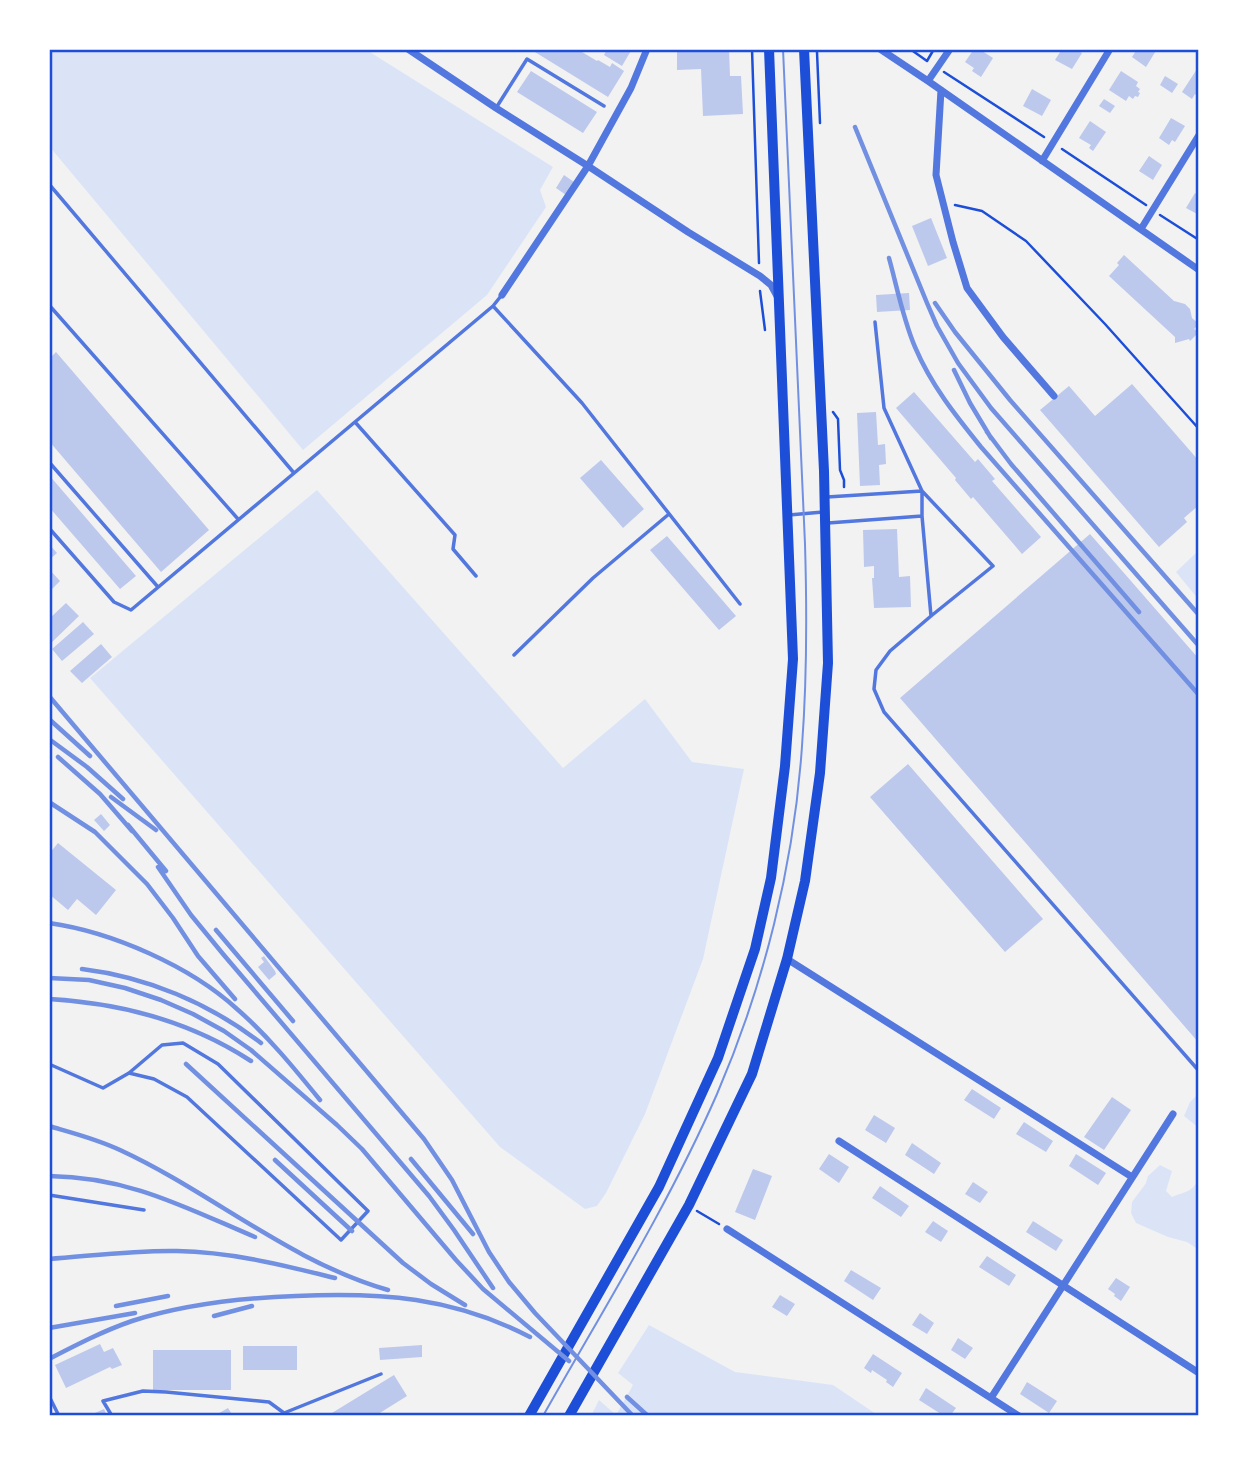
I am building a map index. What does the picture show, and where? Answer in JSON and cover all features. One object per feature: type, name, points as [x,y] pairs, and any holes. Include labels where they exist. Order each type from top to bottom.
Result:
[{"type":"main road","points":[[529,1416],[659,1187],[718,1058],[755,949],[771,878],[785,766],[793,659],[769,49]]},
{"type":"main road","points":[[569,1416],[688,1205],[752,1074],[787,958],[805,881],[820,773],[828,663],[825,497],[804,49]]},
{"type":"street","points":[[408,49],[495,108],[760,276],[771,285],[777,296]]},
{"type":"street","points":[[502,295],[589,166],[631,88],[648,49]]},
{"type":"street","points":[[880,49],[1199,270]]},
{"type":"street","points":[[928,81],[950,49]]},
{"type":"street","points":[[1042,160],[1110,49]]},
{"type":"street","points":[[941,90],[936,175],[967,288],[1003,337],[1054,396]]},
{"type":"street","points":[[1141,229],[1199,135]]},
{"type":"street","points":[[787,958],[1132,1177]]},
{"type":"street","points":[[990,1398],[1173,1114]]},
{"type":"street","points":[[839,1141],[1199,1373]]},
{"type":"street","points":[[727,1229],[1019,1416]]},
{"type":"lane","points":[[495,108],[527,59],[604,106]]},
{"type":"lane","points":[[49,184],[294,473]]},
{"type":"lane","points":[[49,528],[114,602],[131,610],[493,306],[502,295]]},
{"type":"lane","points":[[49,306],[239,519]]},
{"type":"lane","points":[[493,306],[582,402],[740,604]]},
{"type":"lane","points":[[875,322],[884,408],[922,491],[993,566],[890,651],[876,670],[874,689],[884,712],[1199,1071]]},
{"type":"lane","points":[[355,422],[455,535],[453,549],[476,576]]},
{"type":"lane","points":[[49,462],[159,587]]},
{"type":"lane","points":[[825,497],[922,491]]},
{"type":"lane","points":[[922,491],[931,616]]},
{"type":"lane","points":[[788,515],[825,512]]},
{"type":"lane","points":[[514,655],[593,578],[669,514]]},
{"type":"lane","points":[[825,523],[922,516]]},
{"type":"lane","points":[[49,1064],[103,1088],[129,1073],[162,1045],[183,1043],[218,1064],[368,1212],[341,1240],[187,1097],[155,1079],[129,1073]]},
{"type":"lane","points":[[49,1195],[144,1210]]},
{"type":"lane","points":[[112,1416],[103,1401],[143,1391],[269,1402],[285,1414],[381,1374]]},
{"type":"lane","points":[[49,1396],[59,1416]]},
{"type":"path","points":[[752,49],[760,276],[755,283],[761,292],[765,330]]},
{"type":"path","points":[[910,49],[927,61],[934,49]]},
{"type":"path","points":[[938,68],[1199,240]]},
{"type":"path","points":[[943,202],[982,211],[1026,241],[1199,429]]},
{"type":"path","points":[[696,1211],[727,1229]]},
{"type":"shaded area","points":[[49,49],[365,49],[553,167],[540,190],[546,207],[487,295],[303,450],[49,146]]},
{"type":"shaded area","points":[[317,490],[563,768],[645,699],[692,762],[744,769],[703,959],[645,1114],[597,1206],[585,1209],[500,1147],[90,678]]},
{"type":"shaded area","points":[[1199,550],[1199,600],[1176,572]]},
{"type":"shaded area","points":[[1199,1093],[1199,1128],[1184,1116],[1190,1102]]},
{"type":"shaded area","points":[[1160,1165],[1172,1171],[1166,1191],[1172,1197],[1191,1189],[1199,1179],[1199,1250],[1187,1242],[1136,1223],[1131,1213],[1132,1202],[1148,1176]]},
{"type":"shaded area","points":[[649,1325],[735,1372],[833,1385],[879,1416],[591,1416],[599,1400],[616,1415],[633,1385],[618,1373]]},
{"type":"building","points":[[530,49],[577,49],[597,61],[610,67],[612,63],[624,71],[608,97]]},
{"type":"building","points":[[607,49],[632,49],[622,66],[604,55]]},
{"type":"building","points":[[729,49],[730,76],[741,76],[743,114],[703,116],[701,69],[677,70],[677,50]]},
{"type":"building","points":[[974,49],[979,49],[993,58],[981,77],[965,62]]},
{"type":"building","points":[[1062,49],[1075,49],[1082,53],[1072,69],[1055,60]]},
{"type":"building","points":[[1137,49],[1157,49],[1146,67],[1132,57]]},
{"type":"building","points":[[1197,69],[1199,97],[1195,94],[1192,99],[1182,92]]},
{"type":"building","points":[[531,71],[597,112],[583,133],[517,92]]},
{"type":"building","points":[[1121,71],[1138,82],[1138,97],[1133,99],[1129,96],[1126,101],[1109,90]]},
{"type":"building","points":[[1165,76],[1178,84],[1172,93],[1160,85]]},
{"type":"building","points":[[1032,89],[1051,100],[1042,116],[1023,106]]},
{"type":"building","points":[[1104,99],[1115,106],[1110,113],[1099,106]]},
{"type":"building","points":[[1171,118],[1185,126],[1175,142],[1172,140],[1169,145],[1159,138]]},
{"type":"building","points":[[1090,121],[1106,132],[1093,151],[1089,148],[1091,145],[1079,138]]},
{"type":"building","points":[[1149,156],[1162,165],[1153,180],[1139,171]]},
{"type":"building","points":[[564,175],[574,182],[566,195],[556,188]]},
{"type":"building","points":[[1195,193],[1199,195],[1199,215],[1186,208]]},
{"type":"building","points":[[931,218],[947,258],[928,266],[912,226]]},
{"type":"building","points":[[1124,255],[1174,301],[1185,304],[1190,309],[1192,318],[1199,324],[1194,329],[1199,332],[1190,341],[1189,339],[1175,343],[1175,337],[1109,276]]},
{"type":"building","points":[[909,293],[910,310],[877,312],[876,295]]},
{"type":"building","points":[[56,352],[209,530],[161,572],[49,441],[49,359]]},
{"type":"building","points":[[1132,384],[1199,461],[1199,505],[1184,518],[1187,522],[1159,547],[1040,410],[1069,386],[1095,416]]},
{"type":"building","points":[[914,392],[975,462],[978,459],[995,479],[992,481],[1041,537],[1022,554],[973,497],[971,499],[896,408]]},
{"type":"building","points":[[876,412],[878,445],[885,444],[886,464],[879,465],[880,485],[860,486],[857,413]]},
{"type":"building","points":[[601,460],[644,509],[623,528],[580,478]]},
{"type":"building","points":[[49,475],[136,576],[120,589],[49,507]]},
{"type":"building","points":[[897,529],[899,577],[910,576],[911,607],[874,608],[874,566],[864,567],[863,530]]},
{"type":"building","points":[[1090,534],[1199,659],[1199,1043],[900,698]]},
{"type":"building","points":[[667,536],[736,616],[719,630],[650,550]]},
{"type":"building","points":[[49,544],[57,553],[49,560]]},
{"type":"building","points":[[49,569],[60,581],[49,592]]},
{"type":"building","points":[[66,603],[79,616],[49,645],[49,619]]},
{"type":"building","points":[[83,622],[94,634],[62,661],[52,649]]},
{"type":"building","points":[[101,644],[112,657],[82,683],[70,671]]},
{"type":"building","points":[[908,764],[1043,919],[1005,952],[870,797]]},
{"type":"building","points":[[101,814],[110,825],[104,831],[94,820]]},
{"type":"building","points":[[58,843],[116,890],[96,915],[77,899],[68,910],[49,894],[49,854]]},
{"type":"building","points":[[264,956],[276,974],[269,980],[258,967],[264,962],[261,958]]},
{"type":"building","points":[[972,1089],[1001,1108],[994,1119],[964,1100]]},
{"type":"building","points":[[1112,1097],[1131,1110],[1104,1150],[1084,1137]]},
{"type":"building","points":[[874,1115],[895,1128],[886,1143],[865,1130]]},
{"type":"building","points":[[1024,1122],[1053,1141],[1046,1152],[1016,1134]]},
{"type":"building","points":[[912,1143],[941,1163],[934,1174],[905,1155]]},
{"type":"building","points":[[829,1154],[849,1167],[839,1183],[819,1169]]},
{"type":"building","points":[[1076,1154],[1106,1173],[1098,1185],[1069,1166]]},
{"type":"building","points":[[753,1169],[772,1176],[755,1220],[735,1212]]},
{"type":"building","points":[[973,1182],[988,1192],[980,1203],[965,1194]]},
{"type":"building","points":[[880,1186],[909,1206],[901,1217],[872,1198]]},
{"type":"building","points":[[933,1221],[948,1231],[941,1242],[925,1232]]},
{"type":"building","points":[[1033,1221],[1063,1240],[1056,1251],[1026,1232]]},
{"type":"building","points":[[987,1256],[1016,1275],[1009,1286],[979,1267]]},
{"type":"building","points":[[851,1270],[881,1288],[873,1300],[844,1281]]},
{"type":"building","points":[[1116,1278],[1130,1287],[1121,1301],[1108,1289]]},
{"type":"building","points":[[780,1295],[795,1304],[787,1316],[772,1307]]},
{"type":"building","points":[[920,1313],[934,1323],[927,1334],[912,1325]]},
{"type":"building","points":[[958,1338],[973,1348],[965,1359],[951,1350]]},
{"type":"building","points":[[100,1344],[104,1352],[113,1348],[122,1365],[112,1369],[110,1367],[66,1388],[55,1365]]},
{"type":"building","points":[[422,1345],[422,1357],[380,1360],[379,1348]]},
{"type":"building","points":[[243,1346],[297,1346],[297,1370],[243,1370]]},
{"type":"building","points":[[153,1350],[231,1350],[231,1390],[153,1390]]},
{"type":"building","points":[[873,1354],[902,1373],[893,1387],[872,1370],[871,1373],[864,1368]]},
{"type":"building","points":[[394,1375],[407,1396],[375,1416],[327,1416]]},
{"type":"building","points":[[1027,1382],[1057,1401],[1049,1413],[1020,1394]]},
{"type":"building","points":[[926,1388],[956,1408],[950,1416],[944,1416],[919,1400]]},
{"type":"building","points":[[228,1408],[233,1416],[214,1416]]},
{"type":"building","points":[[104,1409],[107,1416],[88,1416]]},
{"type":"tram line","points":[[543,1416],[678,1177],[717,1094],[734,1053],[762,967],[774,924],[792,835],[804,721],[806,594],[783,49]]},
{"type":"railway","points":[[855,127],[937,326],[958,363],[991,408],[1199,646]]},
{"type":"railway","points":[[889,258],[904,314],[921,361],[962,424],[1199,695]]},
{"type":"railway","points":[[935,303],[1010,400],[1199,615]]},
{"type":"railway","points":[[954,370],[991,438]]},
{"type":"railway","points":[[987,432],[1011,464],[1139,612]]},
{"type":"railway","points":[[49,696],[424,1139],[452,1180],[489,1252],[509,1282],[633,1416]]},
{"type":"railway","points":[[49,719],[90,756]]},
{"type":"railway","points":[[49,739],[87,767],[123,799]]},
{"type":"railway","points":[[58,757],[100,794],[132,831]]},
{"type":"railway","points":[[111,797],[156,830]]},
{"type":"railway","points":[[49,802],[95,832],[147,884],[198,956],[235,999]]},
{"type":"railway","points":[[128,825],[166,871]]},
{"type":"railway","points":[[158,867],[191,915],[223,954],[429,1196],[493,1288]]},
{"type":"railway","points":[[49,923],[124,943],[197,979],[218,993],[259,1030],[320,1100]]},
{"type":"railway","points":[[216,930],[293,1021]]},
{"type":"railway","points":[[82,969],[130,978],[176,994],[220,1016],[261,1043]]},
{"type":"railway","points":[[49,978],[89,980],[161,1000],[224,1031],[251,1050],[362,1149],[483,1289],[569,1361]]},
{"type":"railway","points":[[49,999],[102,1005],[154,1017],[204,1035],[251,1061]]},
{"type":"railway","points":[[186,1064],[403,1263],[465,1305]]},
{"type":"railway","points":[[49,1126],[120,1150],[318,1262],[352,1278],[388,1290]]},
{"type":"railway","points":[[411,1159],[473,1234]]},
{"type":"railway","points":[[275,1160],[352,1231]]},
{"type":"railway","points":[[49,1176],[78,1178],[131,1188],[180,1205],[255,1237]]},
{"type":"railway","points":[[49,1259],[145,1251],[197,1252],[257,1260],[335,1278]]},
{"type":"railway","points":[[49,1359],[111,1329],[152,1315],[233,1300],[275,1297],[358,1295],[416,1300],[473,1313],[530,1337]]},
{"type":"railway","points":[[116,1306],[168,1296]]},
{"type":"railway","points":[[214,1316],[252,1306]]},
{"type":"railway","points":[[49,1328],[135,1313]]},
{"type":"railway","points":[[627,1397],[648,1416]]}]
